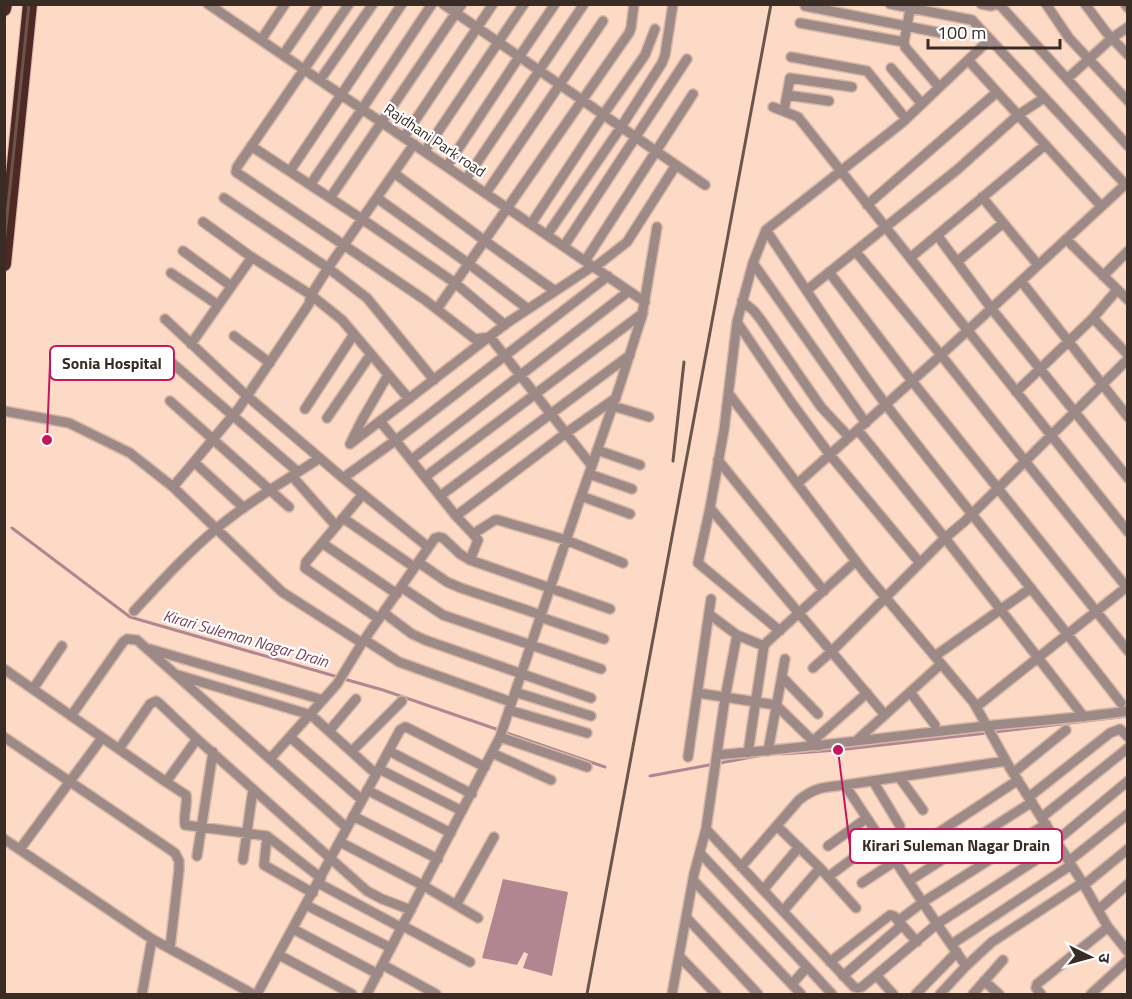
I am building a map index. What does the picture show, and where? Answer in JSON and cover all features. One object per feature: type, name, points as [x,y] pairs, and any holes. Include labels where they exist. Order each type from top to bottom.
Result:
[{"type":"highway","points":[[4,9],[5,4]]},
{"type":"highway","points":[[4,264],[30,4]]},
{"type":"street","name":"Rajdhani Park road","points":[[207,4],[645,302]]},
{"type":"street","points":[[261,40],[285,4]]},
{"type":"street","points":[[283,55],[318,4]]},
{"type":"street","points":[[349,4],[251,146],[236,172],[345,244],[437,309],[475,339],[490,337]]},
{"type":"street","points":[[320,80],[373,4]]},
{"type":"street","points":[[290,171],[402,4]]},
{"type":"street","points":[[310,185],[432,4]]},
{"type":"street","points":[[443,4],[705,185]]},
{"type":"street","points":[[330,198],[462,4]]},
{"type":"street","points":[[404,137],[493,4]]},
{"type":"street","points":[[425,151],[524,4]]},
{"type":"street","points":[[447,166],[555,4]]},
{"type":"street","points":[[466,179],[584,4]]},
{"type":"street","points":[[437,309],[629,33],[634,4]]},
{"type":"street","points":[[547,235],[662,63],[673,4]]},
{"type":"street","points":[[797,484],[941,355],[1126,183],[972,20],[911,6],[890,4]]},
{"type":"street","points":[[981,4],[988,6],[998,4],[1128,146]]},
{"type":"street","points":[[1046,4],[1069,38],[1128,101]]},
{"type":"street","points":[[1085,4],[1128,55]]},
{"type":"street","points":[[1125,4],[1128,8]]},
{"type":"street","points":[[805,6],[946,34]]},
{"type":"street","points":[[911,6],[905,47],[939,87]]},
{"type":"street","points":[[486,193],[603,21]]},
{"type":"street","points":[[800,23],[904,42]]},
{"type":"street","points":[[1067,79],[1112,38],[1128,27]]},
{"type":"street","points":[[531,224],[645,55],[655,29]]},
{"type":"street","points":[[780,631],[698,563],[710,508],[729,394],[737,322],[753,263],[766,230],[906,119],[990,39]]},
{"type":"street","points":[[791,57],[867,71],[906,119]]},
{"type":"street","points":[[564,246],[687,59]]},
{"type":"street","points":[[968,60],[1101,207]]},
{"type":"street","points":[[891,68],[922,104]]},
{"type":"street","points":[[784,111],[790,78],[852,87]]},
{"type":"street","points":[[867,205],[997,92]]},
{"type":"street","points":[[591,265],[656,151],[693,94]]},
{"type":"street","points":[[787,94],[829,101]]},
{"type":"street","points":[[807,290],[958,169],[1018,115],[1044,98]]},
{"type":"street","points":[[773,107],[798,117],[1128,532]]},
{"type":"street","points":[[173,488],[248,396],[309,304],[311,295],[328,268],[414,144]]},
{"type":"street","points":[[910,258],[1045,145]]},
{"type":"street","points":[[251,146],[455,283],[505,325]]},
{"type":"street","points":[[388,375],[350,444],[505,325],[627,242],[676,165]]},
{"type":"street","points":[[394,173],[555,291]]},
{"type":"street","points":[[982,197],[1038,265]]},
{"type":"street","points":[[224,198],[328,268],[367,298],[434,380]]},
{"type":"street","points":[[377,198],[528,309]]},
{"type":"street","points":[[203,222],[311,295],[342,320],[409,399]]},
{"type":"street","points":[[958,261],[1003,223]]},
{"type":"street","points":[[367,994],[500,737],[643,313],[657,227]]},
{"type":"street","points":[[766,230],[830,326],[886,404],[1121,703]]},
{"type":"street","points":[[937,235],[991,308],[1128,478]]},
{"type":"street","points":[[1066,239],[1127,299]]},
{"type":"street","points":[[183,251],[231,286]]},
{"type":"street","points":[[1103,276],[1128,251]]},
{"type":"street","points":[[856,252],[1127,587],[976,707]]},
{"type":"street","points":[[191,344],[252,257]]},
{"type":"street","points":[[753,263],[866,423]]},
{"type":"street","points":[[829,272],[997,489],[1128,651]]},
{"type":"street","points":[[171,273],[218,305]]},
{"type":"street","points":[[343,478],[396,441],[608,276]]},
{"type":"street","points":[[1021,281],[1128,417]]},
{"type":"street","points":[[1016,392],[1093,318],[1117,290]]},
{"type":"street","points":[[411,460],[630,291]]},
{"type":"street","points":[[742,301],[761,320],[821,407],[849,437]]},
{"type":"street","points":[[425,477],[643,313]]},
{"type":"street","points":[[813,668],[972,514],[1128,357],[1093,318]]},
{"type":"street","points":[[165,319],[248,396],[428,547]]},
{"type":"street","points":[[737,322],[830,455],[920,563]]},
{"type":"street","points":[[305,409],[354,334]]},
{"type":"street","points":[[234,336],[270,363]]},
{"type":"street","points":[[490,337],[566,433],[590,470],[632,489]]},
{"type":"street","points":[[327,418],[371,354]]},
{"type":"street","points":[[440,496],[630,355]]},
{"type":"street","points":[[172,363],[295,474],[336,526]]},
{"type":"street","points":[[729,394],[856,561],[976,707],[1006,761],[1108,927],[1128,952]]},
{"type":"street","points":[[170,401],[289,507]]},
{"type":"street","points":[[614,402],[649,417]]},
{"type":"street","points":[[456,516],[566,433],[614,402]]},
{"type":"street","points":[[4,411],[69,423],[130,453],[173,488],[282,592],[399,662],[510,706],[587,733]]},
{"type":"street","points":[[380,421],[478,540],[470,560]]},
{"type":"street","points":[[858,430],[1084,717]]},
{"type":"street","points":[[597,450],[640,465]]},
{"type":"street","points":[[134,611],[168,574],[216,529],[320,458]]},
{"type":"street","points":[[718,460],[824,591]]},
{"type":"street","points":[[194,462],[244,508]]},
{"type":"street","points":[[363,494],[306,562],[305,568],[412,634],[591,698]]},
{"type":"street","points":[[581,496],[630,514]]},
{"type":"street","points":[[710,508],[885,715]]},
{"type":"street","points":[[343,518],[447,582],[604,639]]},
{"type":"street","points":[[473,534],[496,520],[566,540],[623,563]]},
{"type":"street","points":[[270,759],[337,684],[435,538],[443,538],[470,560],[610,609]]},
{"type":"street","points":[[322,543],[443,615],[601,669]]},
{"type":"street","points":[[748,753],[764,646],[856,561]]},
{"type":"street","points":[[855,742],[910,692],[938,660],[1031,588]]},
{"type":"street","points":[[688,757],[711,599]]},
{"type":"street","points":[[709,614],[737,635],[764,646]]},
{"type":"street","points":[[672,994],[693,880],[706,829],[725,698],[737,635]]},
{"type":"street","points":[[71,716],[123,642],[132,638],[137,640],[347,828]]},
{"type":"street","points":[[33,689],[62,646]]},
{"type":"street","points":[[146,648],[323,700]]},
{"type":"street","points":[[768,751],[785,659]]},
{"type":"street","points":[[4,669],[186,795],[185,825],[267,836],[319,880],[470,962]]},
{"type":"street","points":[[175,674],[311,715],[378,772],[462,812]]},
{"type":"street","points":[[782,677],[818,714]]},
{"type":"street","points":[[515,692],[591,716]]},
{"type":"street","points":[[910,692],[935,725]]},
{"type":"street","points":[[698,693],[776,705],[816,743]]},
{"type":"street","points":[[816,743],[867,693]]},
{"type":"street","points":[[329,731],[356,699]]},
{"type":"street","points":[[119,749],[150,705],[156,701],[367,891],[411,910]]},
{"type":"street","points":[[352,752],[402,701]]},
{"type":"street","points":[[716,761],[748,753],[816,743],[855,742],[989,730],[1128,711]]},
{"type":"street","points":[[4,839],[152,939],[255,994],[279,956],[400,730],[405,727],[485,767]]},
{"type":"street","points":[[909,881],[1030,800],[1110,733],[1120,729],[1128,737]]},
{"type":"street","points":[[862,883],[1016,776],[1066,730]]},
{"type":"street","points":[[4,737],[175,853],[179,861],[170,948]]},
{"type":"street","points":[[290,737],[362,800]]},
{"type":"street","points":[[500,737],[587,767]]},
{"type":"street","points":[[20,849],[102,738]]},
{"type":"street","points":[[166,782],[197,739]]},
{"type":"street","points":[[843,976],[923,902],[1043,821],[1128,748]]},
{"type":"street","points":[[389,751],[472,794]]},
{"type":"street","points":[[197,856],[213,753]]},
{"type":"street","points":[[492,753],[551,780]]},
{"type":"street","points":[[741,867],[799,800],[819,788],[1006,761]]},
{"type":"street","points":[[899,777],[923,810]]},
{"type":"street","points":[[873,781],[900,826]]},
{"type":"street","points":[[706,829],[843,976],[858,988],[937,924],[1058,843],[1128,781]]},
{"type":"street","points":[[845,785],[966,966]]},
{"type":"street","points":[[243,860],[254,789]]},
{"type":"street","points":[[367,790],[451,833]]},
{"type":"street","points":[[916,994],[954,948],[1070,863],[1128,814]]},
{"type":"street","points":[[353,816],[438,859]]},
{"type":"street","points":[[828,846],[867,818]]},
{"type":"street","points":[[777,826],[820,868],[856,908]]},
{"type":"street","points":[[267,836],[264,865],[313,893]]},
{"type":"street","points":[[456,905],[494,837]]},
{"type":"street","points":[[828,878],[880,838]]},
{"type":"street","points":[[340,842],[478,918]]},
{"type":"street","points":[[763,890],[799,848]]},
{"type":"street","points":[[940,994],[966,966],[1003,934],[1083,884],[1128,849]]},
{"type":"street","points":[[700,853],[832,994]]},
{"type":"street","points":[[783,911],[820,868]]},
{"type":"street","points":[[693,880],[801,994]]},
{"type":"street","points":[[1098,910],[1128,884]]},
{"type":"street","points":[[306,905],[391,948]]},
{"type":"street","points":[[830,962],[892,915],[916,942]]},
{"type":"street","points":[[686,917],[758,994]]},
{"type":"street","points":[[1041,994],[1036,988],[1037,984],[1108,927]]},
{"type":"street","points":[[293,929],[378,974]]},
{"type":"street","points":[[142,994],[152,939]]},
{"type":"street","points":[[279,956],[352,994]]},
{"type":"street","points":[[679,956],[716,994]]},
{"type":"street","points":[[973,994],[1003,960]]},
{"type":"street","points":[[1091,994],[1128,960]]},
{"type":"street","points":[[383,965],[436,994]]},
{"type":"street","points":[[792,984],[807,967]]},
{"type":"street","points":[[876,975],[892,994]]},
{"type":"street","points":[[984,981],[999,994]]},
{"type":"shaded area","points":[[503,879],[568,892],[552,976],[523,968],[528,954],[524,952],[517,965],[482,958]]},
{"type":"waterway","name":"Kirari Suleman Nagar Drain","points":[[12,528],[130,617],[338,677]]},
{"type":"waterway","name":"Kirari Suleman Nagar Drain","points":[[344,679],[496,729]]},
{"type":"waterway","name":"Kirari Suleman Nagar Drain","points":[[994,732],[1128,716]]},
{"type":"waterway","name":"Kirari Suleman Nagar Drain","points":[[507,733],[605,767]]},
{"type":"waterway","name":"Kirari Suleman Nagar Drain","points":[[782,754],[987,733]]},
{"type":"waterway","name":"Kirari Suleman Nagar Drain","points":[[650,776],[763,755]]},
{"type":"railway","points":[[4,245],[29,4]]},
{"type":"railway","points":[[587,994],[771,4]]},
{"type":"railway","points":[[673,461],[684,362]]},
{"type":"place","name":"Sonia Hospital","points":[[47,440]]},
{"type":"place","name":"Kirari Suleman Nagar Drain","points":[[838,750]]}]
